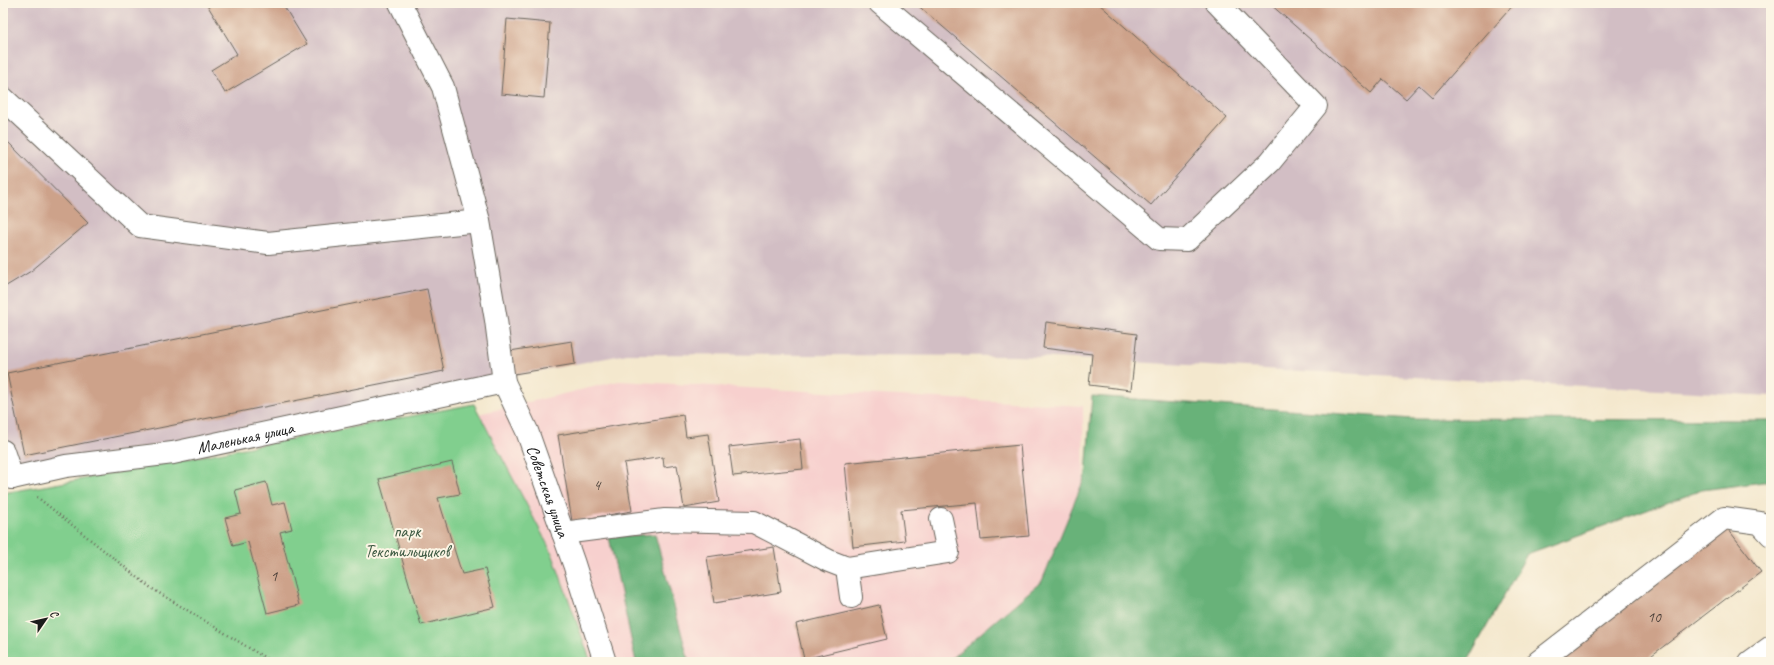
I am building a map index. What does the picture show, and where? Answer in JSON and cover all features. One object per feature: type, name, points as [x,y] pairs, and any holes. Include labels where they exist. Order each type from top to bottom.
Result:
[{"type":"street","name":"Советская улица","points":[[400,3],[443,87],[479,222],[496,320],[504,382],[527,431],[563,533],[605,662]]},
{"type":"street","points":[[880,3],[1159,239],[1187,240],[1270,162],[1316,106],[1218,3]]},
{"type":"street","points":[[3,98],[140,226],[268,243],[479,222]]},
{"type":"street","name":"Маленькая улица","points":[[8,473],[173,453],[504,382]]},
{"type":"street","points":[[3,452],[8,473]]},
{"type":"street","points":[[1538,662],[1724,518],[1760,523],[1771,535]]},
{"type":"street","points":[[563,533],[665,520],[754,522],[829,561],[846,568],[948,552],[941,520]]},
{"type":"street","points":[[846,568],[851,596]]},
{"type":"street","points":[[1750,662],[1771,647]]},
{"type":"path","points":[[8,473],[151,588],[272,662]]},
{"type":"shaded area","points":[[3,3],[1771,3],[1771,396],[1017,356],[627,354],[16,472],[3,433]]},
{"type":"shaded area","points":[[619,381],[1083,406],[1085,639],[1004,662],[425,662],[333,448]]},
{"type":"green space","points":[[1092,396],[1413,419],[1771,420],[1771,481],[1702,490],[1527,554],[1467,662],[947,662],[1042,581],[1086,474]]},
{"type":"green space","name":"парк Текстильщиков","points":[[474,404],[552,553],[591,662],[3,662],[3,493]]},
{"type":"green space","points":[[655,534],[689,662],[636,662],[609,537]]},
{"type":"building","points":[[206,3],[282,3],[307,44],[225,93],[211,70],[237,54]]},
{"type":"building","points":[[915,3],[1098,3],[1227,118],[1151,205]]},
{"type":"building","points":[[1269,3],[1515,3],[1432,97],[1419,85],[1406,99],[1383,79],[1371,93]]},
{"type":"building","points":[[507,19],[550,23],[544,98],[501,94]]},
{"type":"building","points":[[3,137],[88,223],[31,271],[3,288]]},
{"type":"building","points":[[427,289],[444,371],[24,455],[7,373]]},
{"type":"building","points":[[1046,322],[1137,334],[1131,390],[1089,385],[1092,354],[1043,348]]},
{"type":"building","points":[[572,341],[575,364],[514,374],[510,351]]},
{"type":"building","points":[[683,415],[686,437],[708,434],[719,502],[684,508],[677,465],[664,467],[663,457],[624,463],[632,511],[572,521],[558,435]]},
{"type":"building","points":[[800,439],[803,469],[733,476],[729,447]]},
{"type":"building","points":[[1020,445],[1029,536],[981,540],[977,503],[901,510],[905,541],[853,547],[845,463]]},
{"type":"building","points":[[452,462],[460,494],[438,498],[462,574],[485,569],[495,607],[421,625],[379,479]]},
{"type":"building","points":[[266,482],[272,505],[285,502],[292,529],[280,532],[299,605],[267,613],[248,542],[233,546],[225,518],[241,514],[235,490]]},
{"type":"building","points":[[1725,525],[1761,572],[1643,662],[1547,662]]},
{"type":"building","points":[[774,547],[781,592],[714,603],[707,557]]},
{"type":"building","points":[[879,605],[887,639],[804,659],[796,624]]}]
